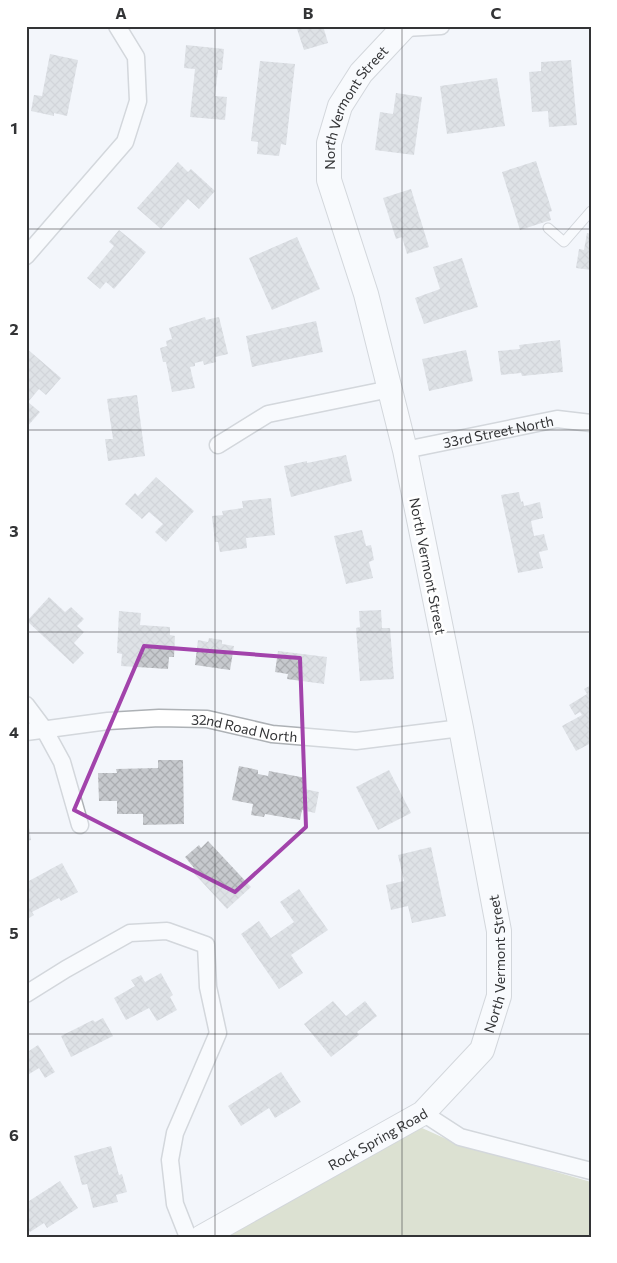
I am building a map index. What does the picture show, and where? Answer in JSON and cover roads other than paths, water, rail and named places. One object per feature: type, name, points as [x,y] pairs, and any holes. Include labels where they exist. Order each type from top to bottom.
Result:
[{"type":"street","points":[[26,256],[125,142],[138,101],[136,57],[117,26]]},
{"type":"street","points":[[405,27],[441,26]]},
{"type":"street","name":"North Vermont Street","points":[[405,27],[361,73],[340,106],[329,143],[329,180],[366,294],[405,450],[461,728],[499,931],[499,996],[482,1050],[424,1113]]},
{"type":"street","points":[[218,445],[268,414],[390,389]]},
{"type":"street","name":"33rd Street North","points":[[405,450],[557,419],[591,423]]},
{"type":"street","points":[[26,705],[44,730],[62,762],[80,826]]},
{"type":"street","name":"32nd Road North","points":[[26,732],[108,721],[158,718],[207,720],[272,734],[356,741],[461,728]]},
{"type":"street","points":[[26,994],[130,933],[167,931],[206,945],[208,987],[218,1033],[175,1133],[170,1160],[176,1204],[188,1237]]},
{"type":"street","name":"Rock Spring Road","points":[[202,1237],[424,1113],[460,1137],[591,1171]]},
{"type":"lane","points":[[548,228],[564,242],[591,211]]}]
